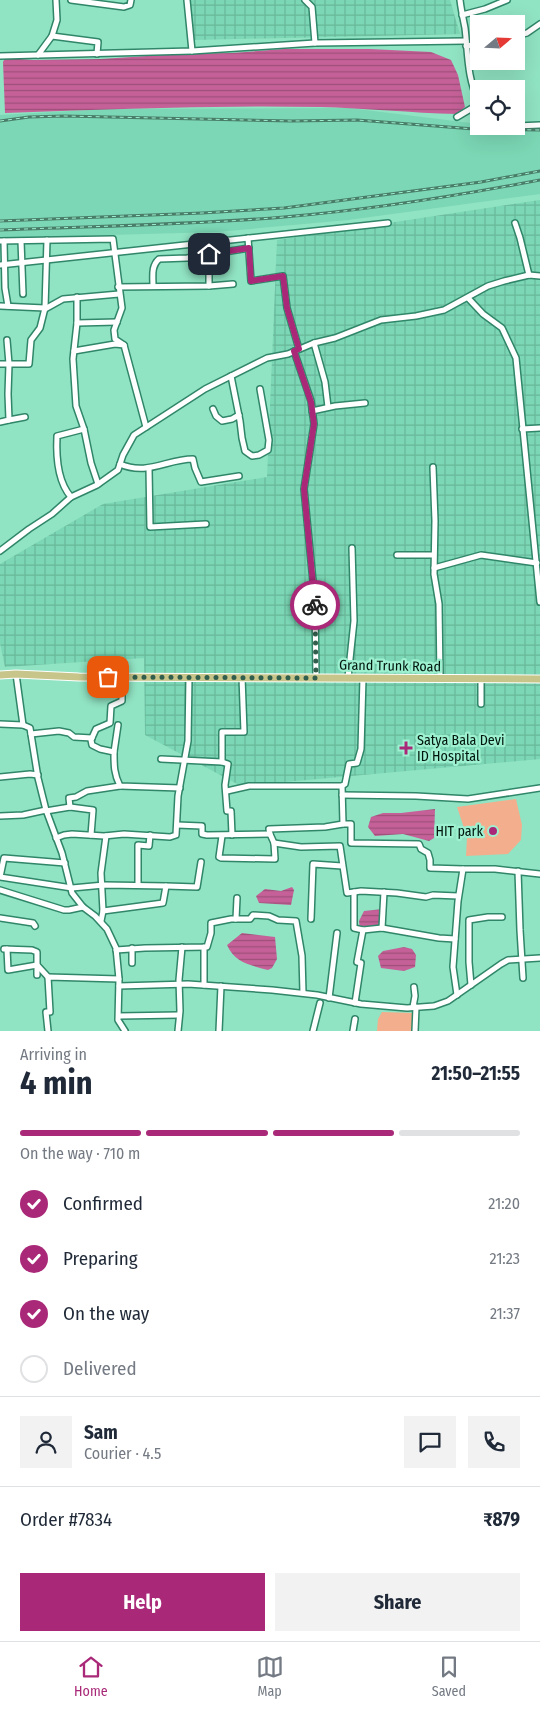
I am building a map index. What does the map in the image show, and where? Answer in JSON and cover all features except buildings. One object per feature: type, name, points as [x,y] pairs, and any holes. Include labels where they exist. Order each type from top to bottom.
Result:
[{"type":"main road","name":"Grand Trunk Road","points":[[0,675],[540,679]]},
{"type":"street","points":[[38,55],[52,36],[57,20],[56,0]]},
{"type":"street","points":[[71,0],[113,2],[124,7],[130,6],[131,0]]},
{"type":"street","points":[[187,0],[192,51]]},
{"type":"street","points":[[305,0],[312,7],[315,43]]},
{"type":"street","points":[[460,0],[471,80]]},
{"type":"street","points":[[462,15],[486,9],[507,0]]},
{"type":"street","points":[[525,34],[540,24]]},
{"type":"street","points":[[52,36],[98,42],[97,54]]},
{"type":"street","points":[[0,56],[192,51],[315,43],[470,44]]},
{"type":"street","points":[[457,117],[470,109]]},
{"type":"street","points":[[525,126],[540,125]]},
{"type":"street","points":[[2,265],[388,223]]},
{"type":"street","points":[[515,223],[529,275]]},
{"type":"street","points":[[248,238],[251,281],[283,276],[287,308],[311,402],[314,424],[304,489],[315,602],[316,678]]},
{"type":"street","points":[[8,306],[2,265],[2,241],[114,239],[114,253],[122,308],[114,330],[115,339],[124,345],[146,427]]},
{"type":"street","points":[[0,364],[29,364],[31,340],[40,328],[45,308],[47,240]]},
{"type":"street","points":[[21,241],[24,294]]},
{"type":"street","points":[[153,286],[155,262],[159,259],[187,258],[249,248]]},
{"type":"street","points":[[209,254],[209,286]]},
{"type":"street","points":[[0,550],[52,514],[71,497],[98,484],[118,470],[123,455],[134,435],[205,389],[268,358],[335,338],[380,320],[416,316],[444,310],[496,283],[529,275],[540,276]]},
{"type":"street","points":[[118,287],[233,284]]},
{"type":"street","points":[[0,306],[45,308],[63,299],[119,294]]},
{"type":"street","points":[[77,297],[74,351],[76,406],[98,484]]},
{"type":"street","points":[[468,298],[483,314],[502,328],[516,358],[522,429],[538,548],[537,563],[540,602]]},
{"type":"street","points":[[77,323],[116,322]]},
{"type":"street","points":[[7,340],[9,420]]},
{"type":"street","points":[[74,351],[115,344],[124,345]]},
{"type":"street","points":[[314,344],[325,382],[328,407]]},
{"type":"street","points":[[232,376],[245,451],[252,456],[260,455],[268,450],[267,425],[260,389]]},
{"type":"street","points":[[312,411],[328,407],[366,403]]},
{"type":"street","points":[[213,409],[216,416],[222,421],[239,415]]},
{"type":"street","points":[[0,422],[25,417]]},
{"type":"street","points":[[522,429],[540,428]]},
{"type":"street","points":[[71,497],[65,490],[61,478],[57,436],[84,429]]},
{"type":"street","points":[[120,464],[149,468],[193,459],[201,482],[239,476]]},
{"type":"street","points":[[433,467],[435,521],[433,556],[439,604],[440,679]]},
{"type":"street","points":[[149,468],[150,527],[206,524]]},
{"type":"street","points":[[348,678],[354,620],[352,548]]},
{"type":"street","points":[[397,555],[433,556]]},
{"type":"street","points":[[434,568],[482,555],[537,563]]},
{"type":"street","points":[[16,674],[23,725]]},
{"type":"street","points":[[114,752],[92,745],[92,738],[96,729],[110,722],[112,706],[122,701],[122,677]]},
{"type":"street","points":[[56,838],[64,835],[106,836],[124,834],[176,836],[180,788],[188,740],[188,677]]},
{"type":"street","points":[[222,762],[222,732],[244,732],[242,678]]},
{"type":"street","points":[[343,824],[342,786],[349,764],[357,763],[360,755],[363,678]]},
{"type":"street","points":[[481,679],[481,704]]},
{"type":"street","points":[[0,724],[23,725],[30,728],[46,810],[75,898],[107,928],[116,950],[120,986],[118,1020],[125,1031]]},
{"type":"street","points":[[118,725],[113,768],[120,786]]},
{"type":"street","points":[[31,734],[59,731],[74,737],[92,738]]},
{"type":"street","points":[[161,759],[222,762],[228,764],[226,786],[227,812],[231,812],[232,835]]},
{"type":"street","points":[[0,777],[38,775]]},
{"type":"street","points":[[227,791],[249,786],[266,785],[342,786]]},
{"type":"street","points":[[70,807],[69,798],[76,797],[87,791],[120,786],[180,788]]},
{"type":"street","points":[[342,795],[468,799],[540,788]]},
{"type":"street","points":[[0,816],[23,815],[70,807],[93,810],[91,835]]},
{"type":"street","points":[[222,836],[219,852],[219,857],[221,858],[275,859],[274,843],[269,828],[325,827],[350,824],[351,843],[419,844],[421,849],[428,853],[430,868],[484,868],[540,874]]},
{"type":"street","points":[[177,825],[202,826],[202,834],[222,836],[270,834]]},
{"type":"street","points":[[138,885],[138,845],[149,846],[150,835]]},
{"type":"street","points":[[101,922],[104,911],[101,873],[106,836]]},
{"type":"street","points":[[274,843],[301,847],[340,846],[346,892],[384,892],[426,897],[433,895],[458,896]]},
{"type":"street","points":[[65,864],[4,858],[0,879],[72,888],[138,885],[197,887],[201,862]]},
{"type":"street","points":[[311,919],[313,864],[342,866]]},
{"type":"street","points":[[457,996],[453,976],[458,896],[463,869]]},
{"type":"street","points":[[518,871],[524,978]]},
{"type":"street","points":[[104,911],[163,903],[166,886]]},
{"type":"street","points":[[0,890],[31,898],[64,910],[83,907]]},
{"type":"street","points":[[354,892],[354,928],[363,930],[382,928],[455,939]]},
{"type":"street","points":[[382,928],[384,892]]},
{"type":"street","points":[[236,919],[237,898]]},
{"type":"street","points":[[116,950],[132,948],[204,948],[209,944],[211,923],[222,920],[250,919],[253,915],[258,914],[278,920],[296,921],[302,956],[304,993]]},
{"type":"street","points":[[471,985],[469,920],[502,917]]},
{"type":"street","points":[[0,918],[33,923],[35,926]]},
{"type":"street","points":[[355,1003],[361,963],[357,962],[363,930]]},
{"type":"street","points":[[329,998],[337,934]]},
{"type":"street","points":[[36,975],[37,965],[37,952],[32,947],[5,949],[8,970],[37,965]]},
{"type":"street","points":[[178,1031],[182,947]]},
{"type":"street","points":[[132,948],[132,963]]},
{"type":"street","points":[[204,948],[204,985]]},
{"type":"street","points":[[120,986],[179,984],[221,986],[304,993],[387,1007],[414,1007],[441,1004],[457,996],[504,962],[540,958]]},
{"type":"street","points":[[37,965],[48,977],[50,1012],[46,1012],[48,1031]]},
{"type":"street","points":[[48,977],[119,979]]},
{"type":"street","points":[[218,1031],[221,986]]},
{"type":"street","points":[[414,986],[415,1031]]},
{"type":"street","points":[[313,1031],[320,1004]]},
{"type":"street","points":[[119,1016],[180,1016]]},
{"type":"street","points":[[353,1031],[355,1019]]},
{"type":"shaded area","points":[[188,0],[450,0],[460,34],[194,40]]},
{"type":"shaded area","points":[[284,49],[370,49],[431,52],[451,60],[458,75],[465,107],[457,114],[281,107],[162,108],[5,113],[3,62],[5,58],[33,60],[101,59]]},
{"type":"shaded area","points":[[349,108],[470,123],[470,135],[525,135],[525,123],[540,122],[540,194],[348,220],[217,232],[0,238],[0,115],[108,109]]},
{"type":"shaded area","points":[[540,200],[540,759],[241,786],[145,735],[144,658],[5,667],[0,643],[0,564],[103,504],[267,477],[277,240]]},
{"type":"shaded area","name":"HIT park","points":[[516,799],[522,825],[521,840],[508,854],[466,856],[467,837],[457,807]]},
{"type":"shaded area","points":[[435,809],[434,838],[429,841],[403,834],[375,836],[368,827],[371,817],[383,813]]},
{"type":"shaded area","points":[[292,887],[294,890],[291,905],[259,903],[256,896],[265,889],[281,891]]},
{"type":"shaded area","points":[[383,909],[380,930],[360,930],[359,921],[364,911]]},
{"type":"shaded area","points":[[242,933],[275,937],[277,959],[272,968],[268,970],[249,965],[234,956],[227,945]]},
{"type":"shaded area","points":[[404,947],[412,949],[416,955],[415,967],[404,971],[381,968],[378,956],[383,951]]},
{"type":"shaded area","points":[[382,1012],[414,1013],[413,1031],[377,1031],[378,1019]]},
{"type":"railway","points":[[0,121],[29,117],[64,116],[292,121],[357,120],[474,129],[540,130]]},
{"type":"railway","points":[[0,221],[284,208],[481,182],[540,171]]},
{"type":"railway","points":[[0,230],[213,222],[316,214],[413,202],[540,180]]},
{"type":"way so far","points":[[108,677],[316,678],[315,605]]},
{"type":"place","name":"Satya Bala Devi ID Hospital","points":[[406,748]]},
{"type":"place","name":"HIT park","points":[[493,831]]},
{"type":"route","points":[[209,254],[249,248],[251,281],[283,276],[287,308],[299,349],[294,351],[311,402],[314,424],[304,489],[315,605]]}]
